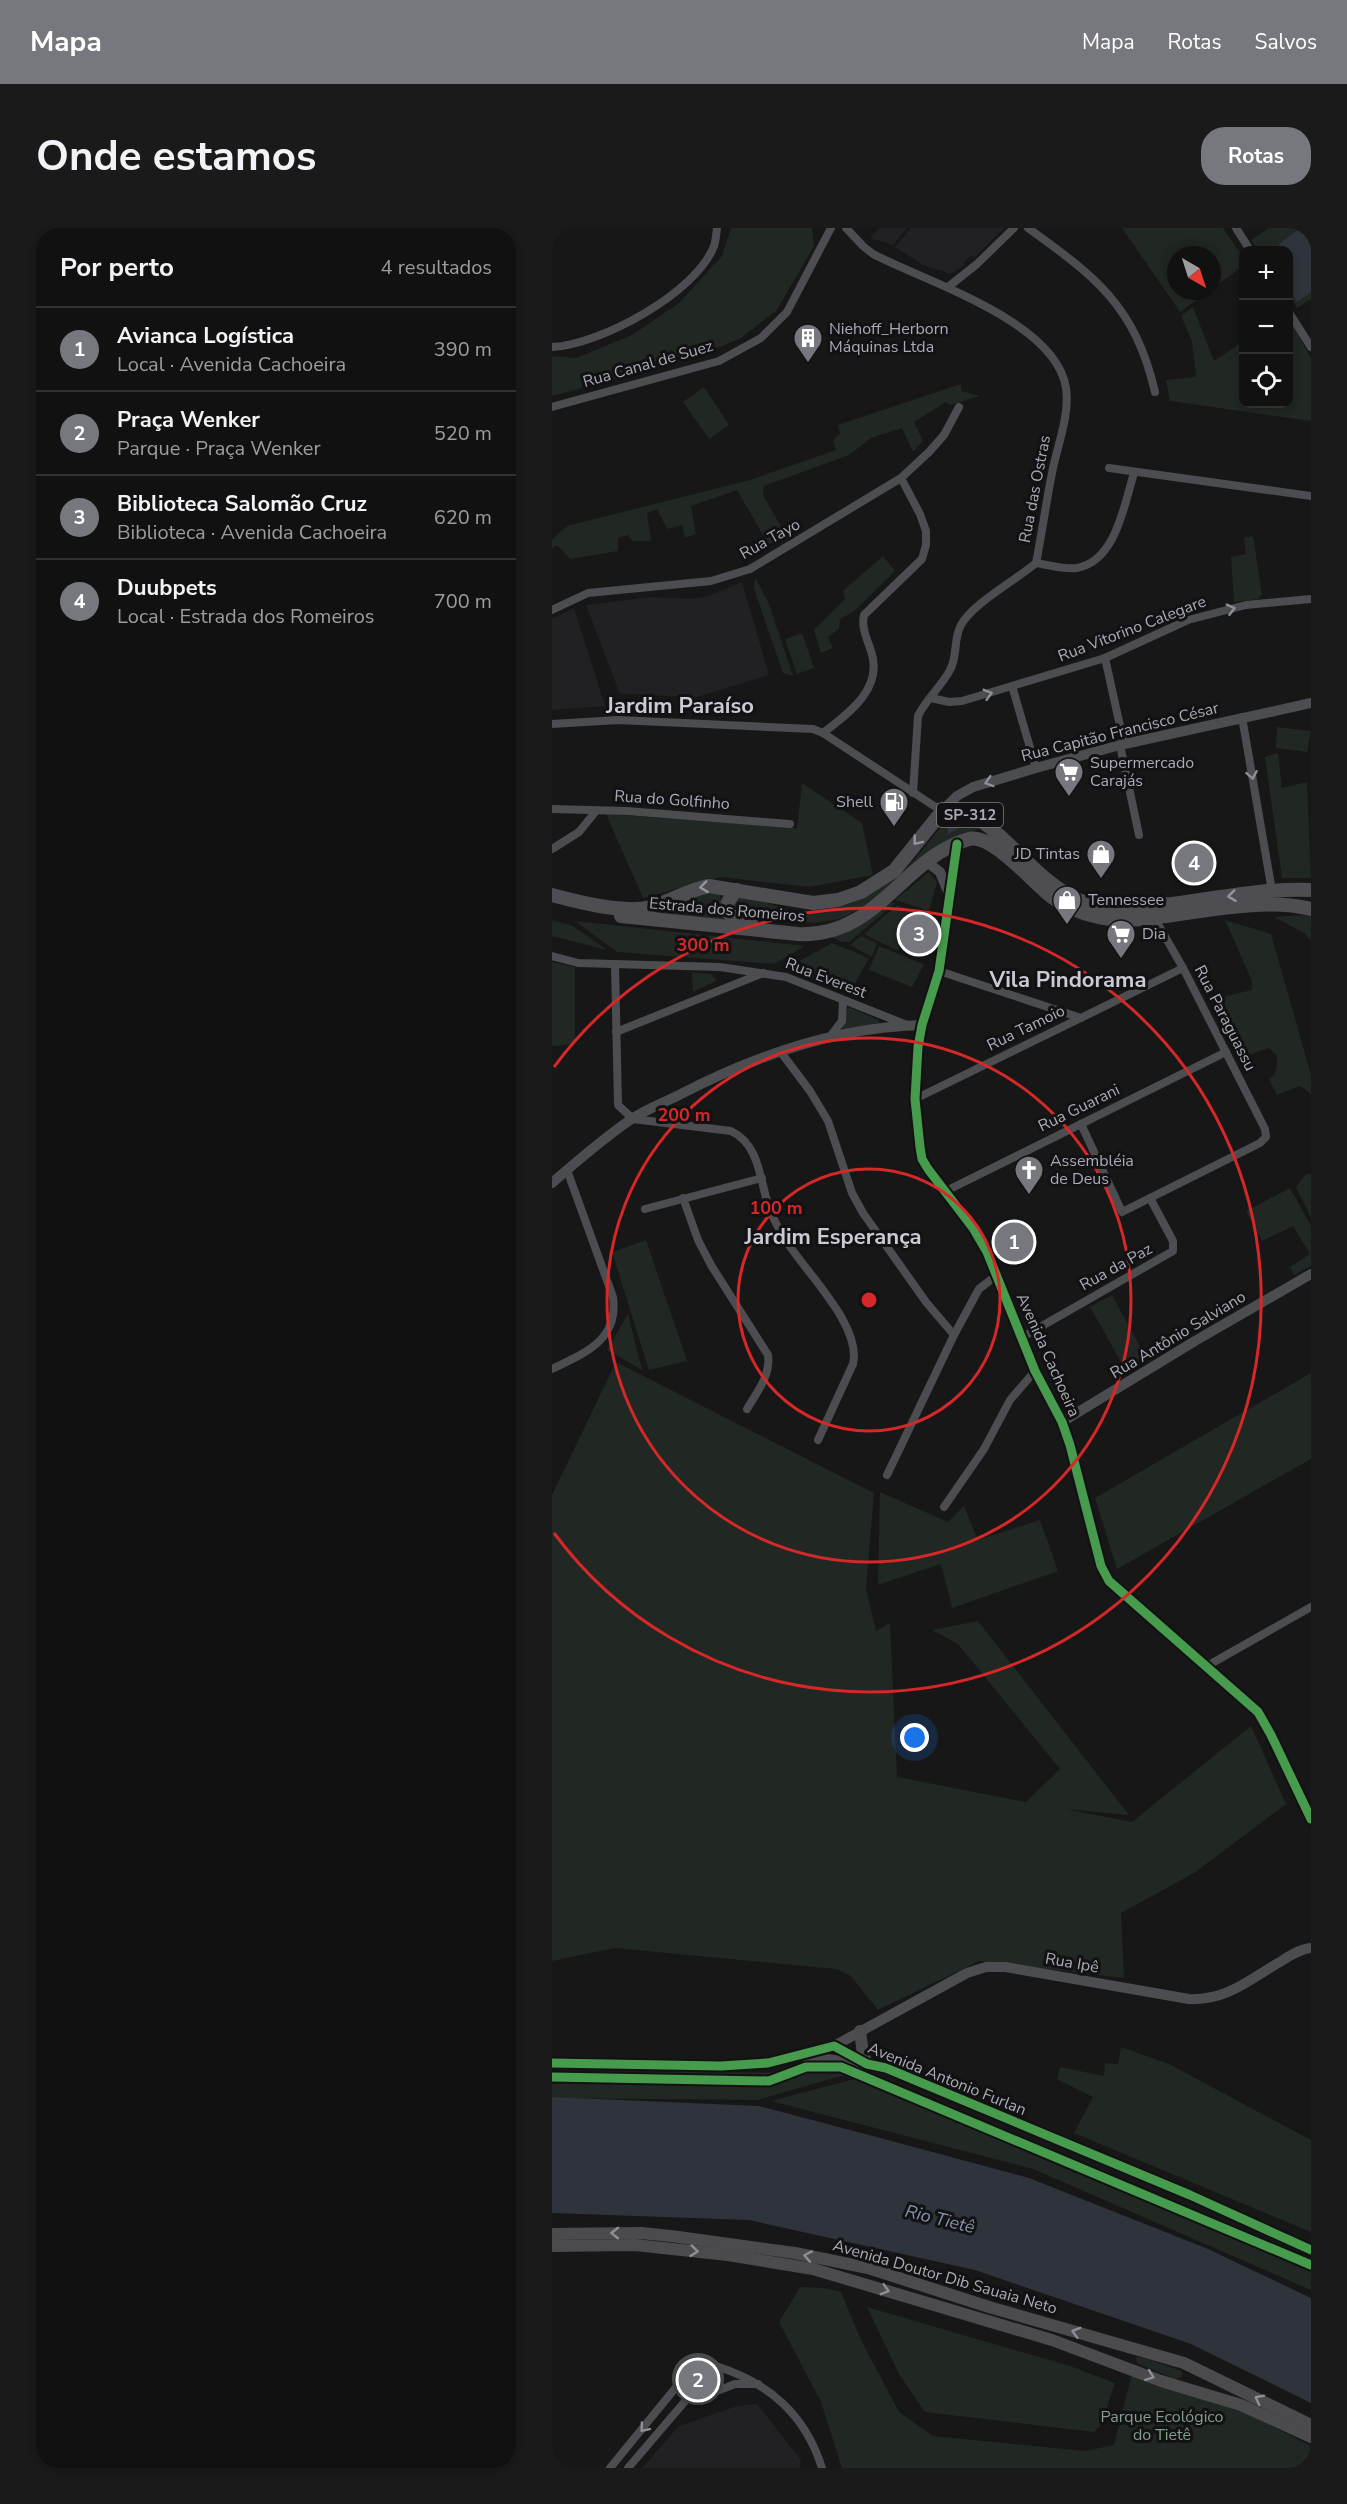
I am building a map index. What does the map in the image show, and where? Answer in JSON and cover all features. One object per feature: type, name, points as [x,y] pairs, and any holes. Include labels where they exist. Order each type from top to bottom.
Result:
[{"type":"main road","name":"SP-312","points":[[944,809],[961,810],[971,815],[1061,891],[1098,906],[1133,909],[1272,891],[1311,890]]},
{"type":"main road","name":"Estrada dos Romeiros","points":[[552,895],[578,902],[640,908],[651,907],[694,889],[709,886],[813,903],[838,900],[861,892],[894,871],[944,809]]},
{"type":"main road","name":"Estrada dos Romeiros","points":[[552,905],[631,917],[810,934],[837,930],[862,916],[927,862],[957,844],[970,839],[984,839],[1052,897],[1081,912],[1101,918],[1123,920],[1149,918],[1234,907],[1282,905],[1311,909]]},
{"type":"main road","points":[[737,890],[728,902],[727,911],[731,917],[738,920],[809,926],[862,916]]},
{"type":"main road","points":[[860,2031],[863,2054],[867,2064]]},
{"type":"main road","points":[[552,2063],[721,2066],[768,2063],[834,2046]]},
{"type":"main road","name":"Avenida Antonio Furlan","points":[[834,2046],[867,2064],[886,2068],[1190,2195],[1311,2250]]},
{"type":"main road","points":[[800,2056],[886,2068]]},
{"type":"main road","name":"Avenida Doutor Dib Sauaia Neto","points":[[552,2234],[641,2233],[743,2245],[868,2268],[989,2307],[1184,2363],[1311,2425]]},
{"type":"main road","name":"Avenida Doutor Dib Sauaia Neto","points":[[552,2246],[635,2245],[728,2254],[813,2269],[1010,2326],[1260,2412],[1311,2437]]},
{"type":"main road","points":[[1125,2366],[1124,2354],[1135,2348]]},
{"type":"main road","points":[[1176,2385],[1185,2375],[1184,2363]]},
{"type":"street","points":[[552,347],[584,342],[620,328],[666,298],[707,260],[714,245],[717,228]]},
{"type":"street","name":"Rua Canal de Suez","points":[[552,407],[719,361],[760,338],[787,312],[831,228]]},
{"type":"street","points":[[846,228],[873,254],[898,267],[948,287],[977,264],[1014,228]]},
{"type":"street","points":[[1028,228],[1081,266],[1100,283],[1125,317],[1140,343],[1155,392]]},
{"type":"street","points":[[1236,228],[1247,246]]},
{"type":"street","name":"Rua das Ostras","points":[[913,793],[918,716],[922,707],[950,670],[955,659],[958,631],[962,623],[983,603],[1036,563],[1063,424],[1066,390],[1063,374],[1056,360],[1031,336],[948,287]]},
{"type":"street","points":[[1293,319],[1311,346]]},
{"type":"street","name":"Rua Tayo","points":[[552,610],[588,593],[711,581],[750,569],[812,533],[877,490],[901,478],[944,435],[959,407]]},
{"type":"street","points":[[1109,468],[1311,496]]},
{"type":"street","points":[[1036,563],[1075,568],[1086,566],[1100,557],[1111,543],[1134,473]]},
{"type":"street","points":[[823,734],[849,712],[864,696],[872,683],[875,670],[874,658],[862,626],[864,615],[922,559],[926,545],[926,531],[920,514],[901,478]]},
{"type":"street","name":"Rua Vitorino Calegare","points":[[931,698],[948,702],[962,701],[1105,658],[1188,620],[1246,605],[1311,599]]},
{"type":"street","points":[[1105,658],[1139,836]]},
{"type":"street","points":[[1012,686],[1036,768]]},
{"type":"street","name":"Rua Capitão Francisco César","points":[[944,809],[957,796],[973,787],[1036,768],[1122,744],[1311,703]]},
{"type":"street","points":[[1242,717],[1272,891]]},
{"type":"street","points":[[552,724],[618,720],[798,727],[823,734],[933,806],[944,809]]},
{"type":"street","name":"Rua do Golfinho","points":[[552,809],[627,811],[790,824]]},
{"type":"street","points":[[552,849],[579,832],[597,811]]},
{"type":"street","name":"Avenida Cachoeira","points":[[957,844],[939,971],[922,1025],[915,1099],[922,1158],[973,1228],[997,1275],[1035,1371],[1062,1422],[1101,1566],[1109,1581],[1258,1712],[1311,1819]]},
{"type":"street","points":[[927,862],[940,872],[949,895]]},
{"type":"street","name":"Rua Paraguassu","points":[[1149,918],[1159,926],[1183,968],[1265,1129],[1266,1137],[1260,1143],[1150,1198]]},
{"type":"street","name":"Rua Everest","points":[[552,956],[578,963],[720,968],[786,977],[908,1025]]},
{"type":"street","points":[[615,964],[618,1105],[633,1119],[731,1131],[739,1134],[758,1164],[770,1210],[785,1239],[848,1328],[855,1354],[853,1364],[818,1440]]},
{"type":"street","name":"Rua Tamoio","points":[[915,1099],[1183,968]]},
{"type":"street","points":[[939,971],[1081,1018]]},
{"type":"street","points":[[616,1032],[763,973]]},
{"type":"street","points":[[830,1038],[842,1021],[843,1001]]},
{"type":"street","points":[[552,1182],[633,1119],[722,1073],[780,1051],[830,1038],[908,1025],[922,1025]]},
{"type":"street","points":[[780,1051],[810,1091],[828,1121],[852,1193],[863,1213],[926,1302],[954,1335]]},
{"type":"street","name":"Rua Guarani","points":[[946,1191],[1226,1052]]},
{"type":"street","points":[[1081,1124],[1122,1212],[1150,1198]]},
{"type":"street","points":[[552,1369],[585,1353],[599,1342],[612,1321],[614,1309],[613,1297],[567,1170]]},
{"type":"street","points":[[645,1209],[762,1178]]},
{"type":"street","points":[[683,1198],[698,1240],[711,1265],[768,1355],[770,1364],[767,1372],[747,1409]]},
{"type":"street","name":"Rua da Paz","points":[[1021,1338],[1173,1251],[1173,1241],[1150,1198]]},
{"type":"street","name":"Rua Antônio Salviano","points":[[1062,1422],[1311,1274]]},
{"type":"street","points":[[888,1475],[954,1335],[979,1289],[997,1275]]},
{"type":"street","points":[[944,1507],[984,1449],[1010,1400],[1035,1371]]},
{"type":"street","points":[[1207,1666],[1311,1607]]},
{"type":"street","name":"Rua Ipê","points":[[834,2046],[967,1973],[986,1967],[1005,1967],[1189,1999],[1207,2000],[1233,1991],[1289,1956],[1311,1948]]},
{"type":"street","points":[[758,2384],[735,2384],[717,2391],[707,2400],[693,2401],[687,2399],[677,2386],[677,2374],[680,2367],[691,2358],[704,2358],[716,2366],[742,2374],[758,2384],[797,2417],[811,2438],[822,2468]]},
{"type":"street","points":[[716,2366],[720,2378],[717,2391]]},
{"type":"street","points":[[610,2468],[677,2386]]},
{"type":"street","points":[[627,2468],[687,2399]]},
{"type":"shaded area","points":[[879,228],[907,228],[893,245],[870,238]]},
{"type":"shaded area","points":[[911,228],[1004,228],[975,257],[970,256],[964,262],[965,265],[951,274],[923,265],[895,247]]},
{"type":"shaded area","points":[[742,582],[769,675],[697,697],[620,694],[586,605],[653,597],[692,599],[708,596]]},
{"type":"shaded area","points":[[574,608],[605,706],[552,710],[552,619]]},
{"type":"shaded area","points":[[757,2404],[801,2460],[800,2468],[642,2468],[679,2426],[737,2406]]},
{"type":"green space","points":[[731,228],[812,228],[814,246],[777,310],[741,338],[691,359],[552,396],[552,356],[576,358],[632,335],[679,303],[722,256]]},
{"type":"green space","points":[[1122,228],[1223,228],[1239,251],[1239,269],[1221,282],[1221,246],[1167,246],[1167,293]]},
{"type":"green space","points":[[1269,228],[1311,228],[1311,299],[1297,308],[1293,302],[1293,246],[1255,246],[1251,240]]},
{"type":"green space","points":[[1172,300],[1197,300],[1180,312]]},
{"type":"green space","points":[[1193,307],[1214,361],[1239,345],[1239,408],[1293,408],[1293,326],[1311,358],[1311,421],[1170,401],[1166,380],[1196,377],[1192,341],[1181,316]]},
{"type":"green space","points":[[961,384],[961,391],[980,396],[950,405],[946,402],[914,422],[923,441],[913,452],[902,428],[871,438],[849,455],[764,486],[763,495],[788,539],[768,544],[737,490],[691,506],[696,534],[685,538],[682,525],[667,529],[657,509],[647,513],[651,541],[632,541],[628,535],[618,538],[618,551],[570,559],[557,545],[552,549],[552,539],[567,526],[750,480],[836,450],[833,440],[840,433],[838,425]]},
{"type":"green space","points":[[704,387],[729,425],[709,439],[683,402]]},
{"type":"green space","points":[[1253,536],[1262,595],[1258,599],[1234,602],[1231,557],[1246,554],[1244,538]]},
{"type":"green space","points":[[883,556],[895,571],[853,612],[840,619],[839,629],[828,637],[833,648],[821,653],[814,630],[845,599],[843,591]]},
{"type":"green space","points":[[755,577],[769,604],[793,676],[783,673],[754,589]]},
{"type":"green space","points":[[802,633],[814,668],[797,674],[785,639]]},
{"type":"green space","points":[[1277,727],[1311,731],[1307,752],[1276,748]]},
{"type":"green space","points":[[1278,753],[1282,788],[1307,782],[1311,878],[1282,878],[1265,757]]},
{"type":"green space","points":[[802,783],[862,823],[873,875],[809,887],[721,877],[643,898],[606,814],[797,828]]},
{"type":"green space","points":[[954,815],[981,825],[979,829],[956,838],[868,905],[840,919],[813,923],[740,915],[733,905],[739,898],[746,898],[797,911],[814,911],[846,905],[877,891],[903,871],[946,821]]},
{"type":"green space","points":[[929,872],[937,882],[929,911],[895,900]]},
{"type":"green space","points":[[710,890],[725,891],[720,896],[728,921],[650,913]]},
{"type":"green space","points":[[887,903],[896,903],[849,942],[842,942],[828,935]]},
{"type":"green space","points":[[897,905],[912,910],[898,951],[864,934]]},
{"type":"green space","points":[[1311,916],[1311,940],[1304,933],[1274,917]]},
{"type":"green space","points":[[552,920],[573,926],[607,950],[552,936]]},
{"type":"green space","points":[[1225,920],[1271,934],[1311,1075],[1311,1094],[1300,1086],[1277,1095],[1269,1079],[1275,1072],[1277,1056],[1269,1048],[1243,1057],[1232,1035],[1225,1019],[1226,996],[1252,990],[1252,981]]},
{"type":"green space","points":[[575,921],[805,946],[774,964],[617,952]]},
{"type":"green space","points":[[861,936],[877,943],[872,957],[850,945]]},
{"type":"green space","points":[[832,943],[869,958],[849,994],[787,968]]},
{"type":"green space","points":[[879,946],[924,964],[912,987],[869,970]]},
{"type":"green space","points":[[552,962],[575,967],[575,1044],[552,1046]]},
{"type":"green space","points":[[692,973],[711,974],[716,981],[693,992]]},
{"type":"green space","points":[[848,1007],[879,1020],[879,1027],[842,1031]]},
{"type":"green space","points":[[1311,1173],[1311,1218],[1296,1187],[1304,1176]]},
{"type":"green space","points":[[1290,1188],[1311,1226],[1311,1266],[1294,1275],[1290,1267],[1310,1254],[1293,1226],[1262,1241],[1246,1211]]},
{"type":"green space","points":[[646,1240],[687,1361],[649,1370],[612,1252]]},
{"type":"green space","points":[[1112,1295],[1147,1360],[1126,1371],[1090,1307]]},
{"type":"green space","points":[[628,1314],[642,1370],[607,1350]]},
{"type":"green space","points":[[616,1362],[874,1493],[866,1589],[876,1631],[890,1623],[897,1777],[1026,1802],[1060,1769],[958,1644],[932,1630],[978,1621],[1129,1815],[1065,1809],[1132,1822],[1251,1726],[1286,1804],[1194,1873],[1121,1913],[1124,1978],[979,1961],[878,2010],[851,1976],[836,1969],[615,1948],[552,1961],[552,1495]]},
{"type":"green space","points":[[1311,1373],[1311,1459],[1117,1569],[1095,1498]]},
{"type":"green space","points":[[880,1492],[948,1522],[964,1506],[978,1540],[1040,1520],[1058,1571],[952,1608],[941,1564],[878,1585]]},
{"type":"green space","points":[[1121,2047],[1169,2064],[1311,2140],[1311,2232],[1074,2133],[1093,2097],[1057,2079],[1060,2067],[1104,2076],[1105,2063],[1118,2064]]},
{"type":"green space","points":[[552,2071],[852,2073],[757,2100],[552,2098]]},
{"type":"green space","points":[[862,2077],[1311,2263],[1311,2290],[1033,2169],[771,2101]]},
{"type":"green space","name":"Parque Ecológico do Tietê","points":[[800,2287],[825,2288],[841,2292],[861,2340],[899,2412],[933,2436],[1085,2451],[1114,2445],[1132,2374],[1239,2409],[1311,2446],[1311,2468],[842,2468],[821,2402],[779,2322]]},
{"type":"green space","points":[[867,2307],[1070,2366],[1115,2383],[1101,2425],[1094,2432],[925,2412],[899,2374]]},
{"type":"green space","points":[[1136,2357],[1182,2371],[1182,2377],[1175,2379],[1137,2363]]},
{"type":"green space","points":[[698,2361],[711,2366],[716,2379],[711,2392],[698,2397],[685,2392],[680,2379],[685,2366]]},
{"type":"water","points":[[1309,228],[1311,236],[1311,292],[1297,302],[1293,296],[1293,246],[1279,246],[1297,231]]},
{"type":"water","points":[[957,813],[963,818],[963,826],[948,834],[946,819]]},
{"type":"water","name":"Rio Tietê","points":[[552,2097],[759,2106],[1029,2178],[1208,2249],[1311,2298],[1311,2403],[1191,2344],[975,2270],[749,2220],[552,2213]]},
{"type":"cycle path","points":[[957,844],[939,971],[922,1025],[918,1047],[915,1099],[922,1159],[973,1228],[987,1252],[1035,1371],[1062,1422],[1101,1566],[1109,1581],[1258,1712],[1311,1819]]},
{"type":"cycle path","points":[[552,2063],[721,2066],[768,2063],[834,2046],[867,2064],[886,2068],[1190,2195],[1311,2250]]},
{"type":"cycle path","points":[[552,2077],[769,2081],[806,2067],[841,2067],[1311,2265]]},
{"type":"place","name":"Niehoff_Herborn Máquinas Ltda","points":[[808,364]]},
{"type":"place","name":"Supermercado Carajás","points":[[1069,798]]},
{"type":"place","name":"Shell","points":[[894,828]]},
{"type":"place","name":"Duubpets","points":[[1194,863]]},
{"type":"place","name":"JD Tintas","points":[[1101,880]]},
{"type":"place","name":"Tennessee","points":[[1067,926]]},
{"type":"place","name":"Biblioteca Salomão Cruz","points":[[919,934]]},
{"type":"place","name":"Dia","points":[[1121,960]]},
{"type":"place","name":"Assembléia de Deus","points":[[1029,1196]]},
{"type":"place","name":"Avianca Logística","points":[[1014,1242]]},
{"type":"place","name":"Praça Wenker","points":[[698,2380]]},
{"type":"district","name":"Jardim Paraíso","points":[[680,706]]},
{"type":"district","name":"Vila Pindorama","points":[[1068,980]]},
{"type":"district","name":"Jardim Esperança","points":[[833,1237]]}]
